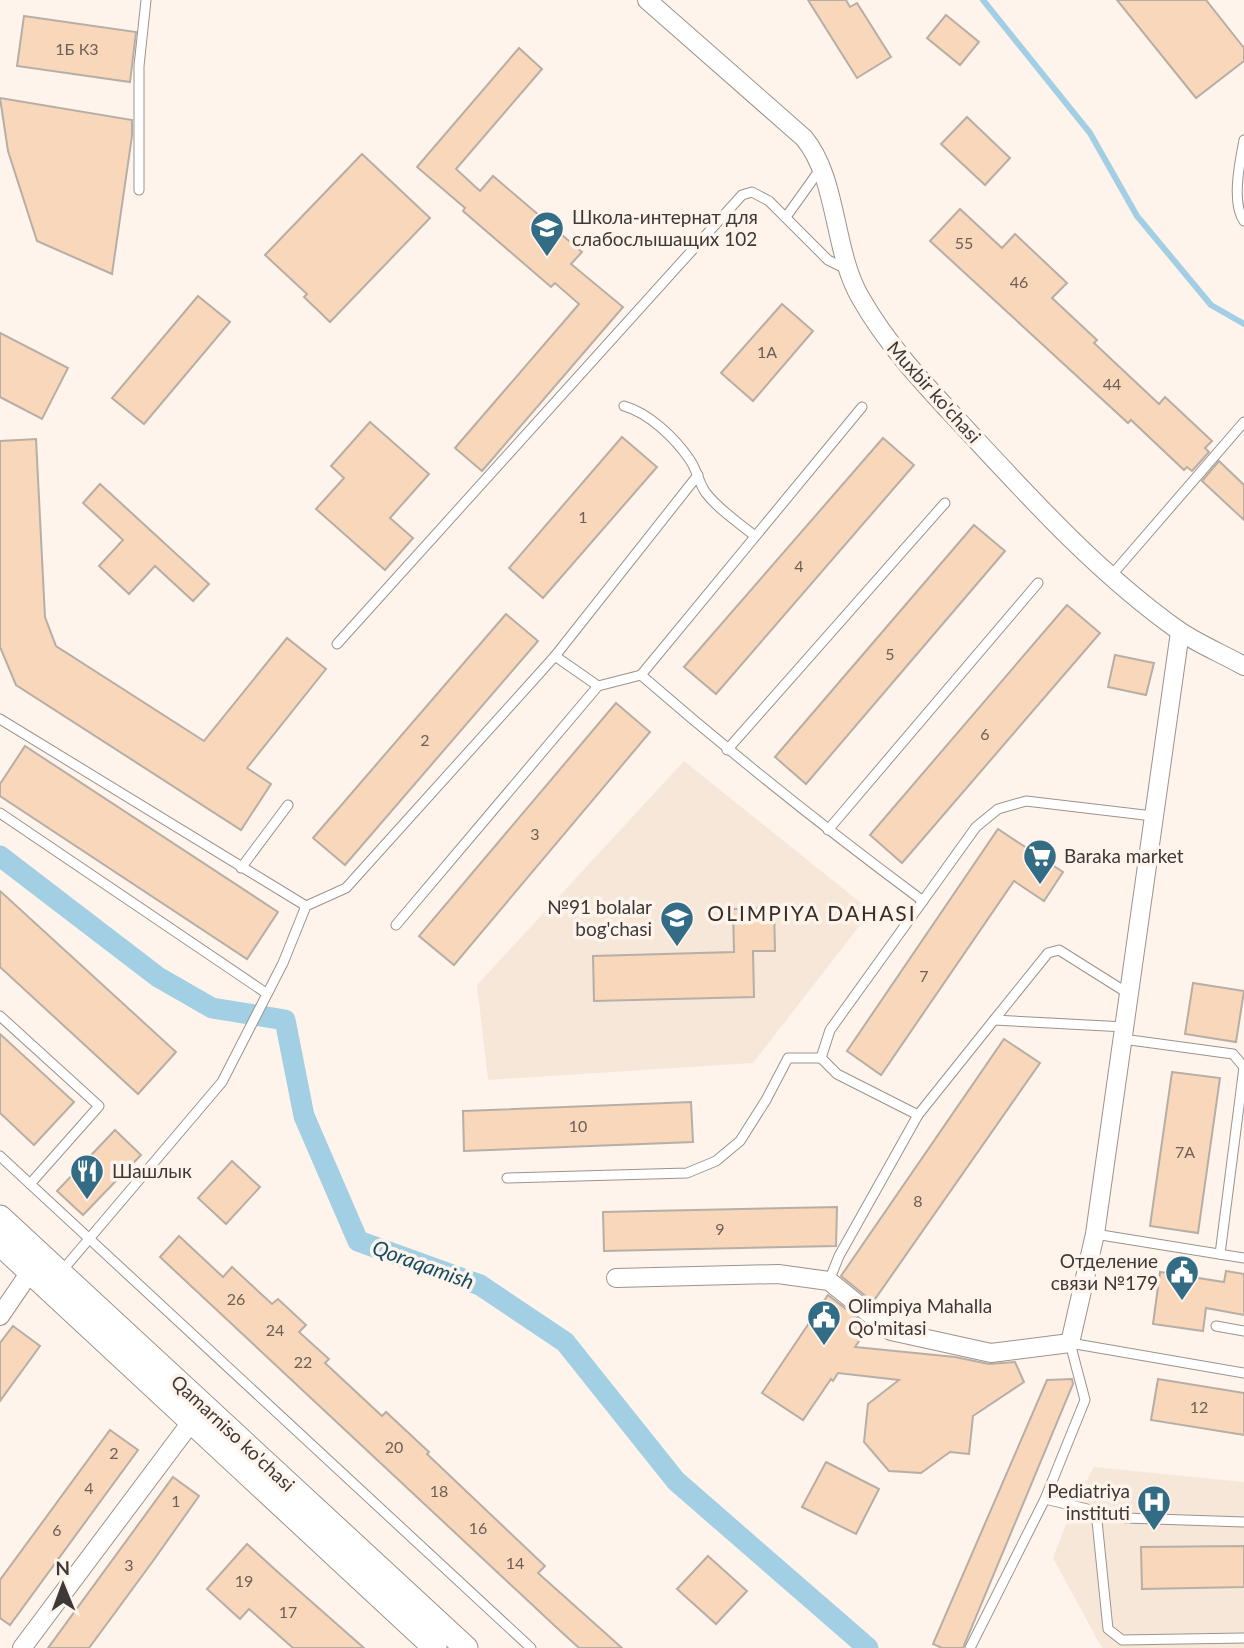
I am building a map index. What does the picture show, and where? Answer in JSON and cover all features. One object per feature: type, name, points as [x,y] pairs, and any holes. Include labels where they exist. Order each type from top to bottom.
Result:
[{"type":"main road","name":"Qamarniso ko'chasi","points":[[0,1217],[466,1648]]},
{"type":"main road","name":"Qamarniso ko'chasi","points":[[0,1244],[435,1648]]},
{"type":"street","name":"Muxbir ko'chasi","points":[[647,0],[804,138],[814,150],[848,270],[859,296],[894,350],[990,455],[1110,577],[1180,632],[1244,666]]},
{"type":"street","points":[[617,1278],[779,1274],[829,1282],[891,1331],[991,1353],[1070,1343],[1095,1234],[1180,632]]},
{"type":"street","points":[[0,1316],[30,1272]]},
{"type":"street","points":[[29,1646],[192,1421]]},
{"type":"lane","points":[[139,190],[139,66],[146,0]]},
{"type":"lane","points":[[1244,140],[1237,187],[1240,216],[1244,221]]},
{"type":"lane","points":[[786,217],[821,168]]},
{"type":"lane","points":[[337,644],[742,195],[752,192],[769,201],[828,260],[848,270]]},
{"type":"lane","points":[[624,406],[638,410],[676,442],[691,460],[704,491],[716,505],[755,536]]},
{"type":"lane","points":[[396,925],[598,686],[641,675],[862,407]]},
{"type":"lane","points":[[1110,577],[1244,422]]},
{"type":"lane","points":[[61,1273],[222,1082],[283,962],[306,906],[346,888],[555,656],[698,475]]},
{"type":"lane","points":[[727,750],[945,503]]},
{"type":"lane","points":[[828,830],[1038,583]]},
{"type":"lane","points":[[555,656],[598,686]]},
{"type":"lane","points":[[641,675],[727,750],[923,901]]},
{"type":"lane","points":[[0,719],[306,906]]},
{"type":"lane","points":[[821,1058],[830,1030],[976,827],[998,809],[1026,801],[1153,816]]},
{"type":"lane","points":[[241,868],[288,805]]},
{"type":"lane","points":[[0,813],[266,993]]},
{"type":"lane","points":[[829,1282],[839,1256],[918,1115],[1048,953],[1059,950],[1129,994]]},
{"type":"lane","points":[[0,1016],[99,1107],[30,1184]]},
{"type":"lane","points":[[995,1020],[1124,1033],[1233,1054],[1244,1067],[1220,1254]]},
{"type":"lane","points":[[507,1178],[687,1173],[716,1161],[740,1141],[788,1058],[821,1058],[838,1074],[918,1115]]},
{"type":"lane","points":[[0,1156],[531,1648]]},
{"type":"lane","points":[[1095,1234],[1244,1258]]},
{"type":"lane","points":[[1216,1326],[1244,1331]]},
{"type":"lane","points":[[970,1648],[1045,1499],[1086,1400],[1070,1343],[1244,1373]]},
{"type":"lane","points":[[1045,1499],[1125,1518],[1244,1522]]},
{"type":"lane","points":[[1096,1511],[1108,1629],[1122,1640],[1244,1638]]},
{"type":"shaded area","name":"№91 bolalar bog'chasi","points":[[684,761],[871,911],[753,1063],[488,1080],[477,985]]},
{"type":"shaded area","name":"Pediatriya instituti","points":[[1094,1467],[1244,1482],[1244,1648],[1102,1648],[1053,1558],[1073,1506]]},
{"type":"building","points":[[808,0],[846,0],[850,7],[857,3],[891,57],[857,78]]},
{"type":"building","points":[[1117,0],[1206,0],[1244,48],[1244,61],[1196,98]]},
{"type":"building","points":[[946,15],[979,42],[960,65],[927,38]]},
{"type":"building","points":[[24,16],[136,32],[130,82],[17,66]]},
{"type":"building","name":"Школа-интернат для слабослышащих 102","points":[[519,48],[542,69],[456,169],[480,191],[493,176],[582,252],[571,264],[623,307],[482,471],[455,448],[579,304],[555,283],[551,287],[417,167]]},
{"type":"building","points":[[0,98],[132,120],[112,274],[37,241],[8,151]]},
{"type":"building","points":[[967,117],[1010,158],[985,185],[941,144]]},
{"type":"building","points":[[362,154],[430,218],[330,322],[304,297],[307,294],[265,255]]},
{"type":"building","points":[[960,209],[1002,248],[1015,234],[1067,283],[1052,298],[1097,340],[1094,343],[1159,404],[1165,397],[1212,441],[1205,448],[1209,452],[1192,471],[1187,467],[1184,470],[1131,420],[1128,423],[930,241]]},
{"type":"building","points":[[198,296],[230,322],[144,424],[112,398]]},
{"type":"building","points":[[782,304],[813,331],[753,401],[721,373]]},
{"type":"building","points":[[0,333],[68,368],[42,419],[0,397]]},
{"type":"building","points":[[370,422],[429,474],[390,518],[413,538],[385,570],[316,509],[344,478],[331,466]]},
{"type":"building","points":[[622,437],[657,467],[543,598],[509,568]]},
{"type":"building","points":[[883,438],[914,465],[716,694],[684,667]]},
{"type":"building","points":[[36,439],[45,617],[56,646],[204,741],[287,638],[326,669],[247,768],[271,784],[241,830],[16,685],[0,647],[0,441]]},
{"type":"building","points":[[1219,461],[1244,485],[1244,520],[1202,481]]},
{"type":"building","points":[[100,484],[209,584],[193,601],[155,566],[129,594],[99,566],[123,540],[83,503]]},
{"type":"building","points":[[974,525],[1005,551],[806,784],[775,757]]},
{"type":"building","points":[[1067,605],[1100,633],[902,863],[870,835]]},
{"type":"building","points":[[506,614],[538,641],[345,865],[313,838]]},
{"type":"building","points":[[1115,655],[1154,663],[1146,695],[1108,687]]},
{"type":"building","points":[[616,703],[650,732],[454,965],[419,936]]},
{"type":"building","points":[[25,746],[278,912],[247,959],[0,796],[0,784]]},
{"type":"building","points":[[998,829],[1063,872],[1044,901],[1014,881],[881,1075],[847,1051]]},
{"type":"building","points":[[0,891],[176,1052],[138,1094],[0,967]]},
{"type":"building","points":[[774,908],[775,951],[753,951],[754,997],[594,1001],[593,956],[734,952],[733,909]]},
{"type":"building","points":[[1193,983],[1244,991],[1236,1042],[1185,1034]]},
{"type":"building","points":[[0,1034],[74,1102],[34,1145],[0,1113]]},
{"type":"building","points":[[1004,1039],[1040,1063],[873,1302],[841,1276]]},
{"type":"building","points":[[1172,1072],[1220,1078],[1198,1233],[1150,1226]]},
{"type":"building","points":[[691,1102],[693,1142],[464,1151],[463,1111]]},
{"type":"building","points":[[115,1130],[141,1155],[83,1215],[57,1191]]},
{"type":"building","points":[[232,1161],[260,1187],[226,1224],[198,1198]]},
{"type":"building","points":[[837,1207],[836,1246],[604,1251],[603,1212]]},
{"type":"building","points":[[179,1236],[223,1277],[232,1267],[272,1304],[278,1299],[306,1325],[299,1332],[329,1359],[325,1363],[382,1416],[386,1412],[429,1452],[427,1454],[545,1566],[538,1573],[622,1648],[579,1648],[556,1627],[160,1257]]},
{"type":"building","points":[[1226,1271],[1244,1274],[1244,1315],[1206,1308],[1203,1331],[1153,1324],[1160,1272],[1224,1282]]},
{"type":"building","points":[[828,1295],[860,1320],[857,1325],[866,1331],[855,1347],[955,1357],[989,1364],[1015,1362],[1024,1382],[973,1416],[969,1454],[950,1452],[921,1473],[889,1471],[864,1442],[868,1404],[899,1380],[838,1373],[803,1420],[762,1393]]},
{"type":"building","points":[[13,1326],[40,1346],[0,1401],[0,1343]]},
{"type":"building","points":[[1072,1379],[1073,1384],[963,1648],[942,1648],[933,1644],[1047,1380]]},
{"type":"building","points":[[1158,1379],[1244,1393],[1244,1435],[1151,1420]]},
{"type":"building","points":[[110,1430],[138,1450],[10,1625],[0,1618],[0,1580]]},
{"type":"building","points":[[826,1462],[879,1489],[856,1534],[802,1507]]},
{"type":"building","points":[[173,1477],[199,1496],[153,1561],[89,1648],[48,1648]]},
{"type":"building","points":[[247,1544],[364,1648],[293,1648],[249,1609],[240,1619],[207,1589]]},
{"type":"building","points":[[1244,1546],[1244,1587],[1142,1589],[1141,1547]]},
{"type":"building","points":[[708,1556],[747,1591],[716,1624],[677,1589]]},
{"type":"waterway","points":[[983,0],[1090,133],[1137,216],[1211,305],[1244,324]]},
{"type":"waterway","name":"Qoraqamish","points":[[0,856],[158,977],[212,1008],[285,1020],[304,1116],[358,1241],[480,1285],[565,1342],[676,1481],[868,1648]]},
{"type":"place","name":"Школа-интернат для слабослышащих 102","points":[[547,258]]},
{"type":"place","name":"Baraka market","points":[[1040,886]]},
{"type":"place","name":"№91 bolalar bog'chasi","points":[[677,948]]},
{"type":"place","name":"Шашлык","points":[[87,1201]]},
{"type":"place","name":"Отделение связи №179","points":[[1182,1302]]},
{"type":"place","name":"Olimpiya Mahalla Qo'mitasi","points":[[824,1347]]},
{"type":"place","name":"Pediatriya instituti","points":[[1154,1532]]},
{"type":"district","name":"OLIMPIYA DAHASI","points":[[812,914]]}]
